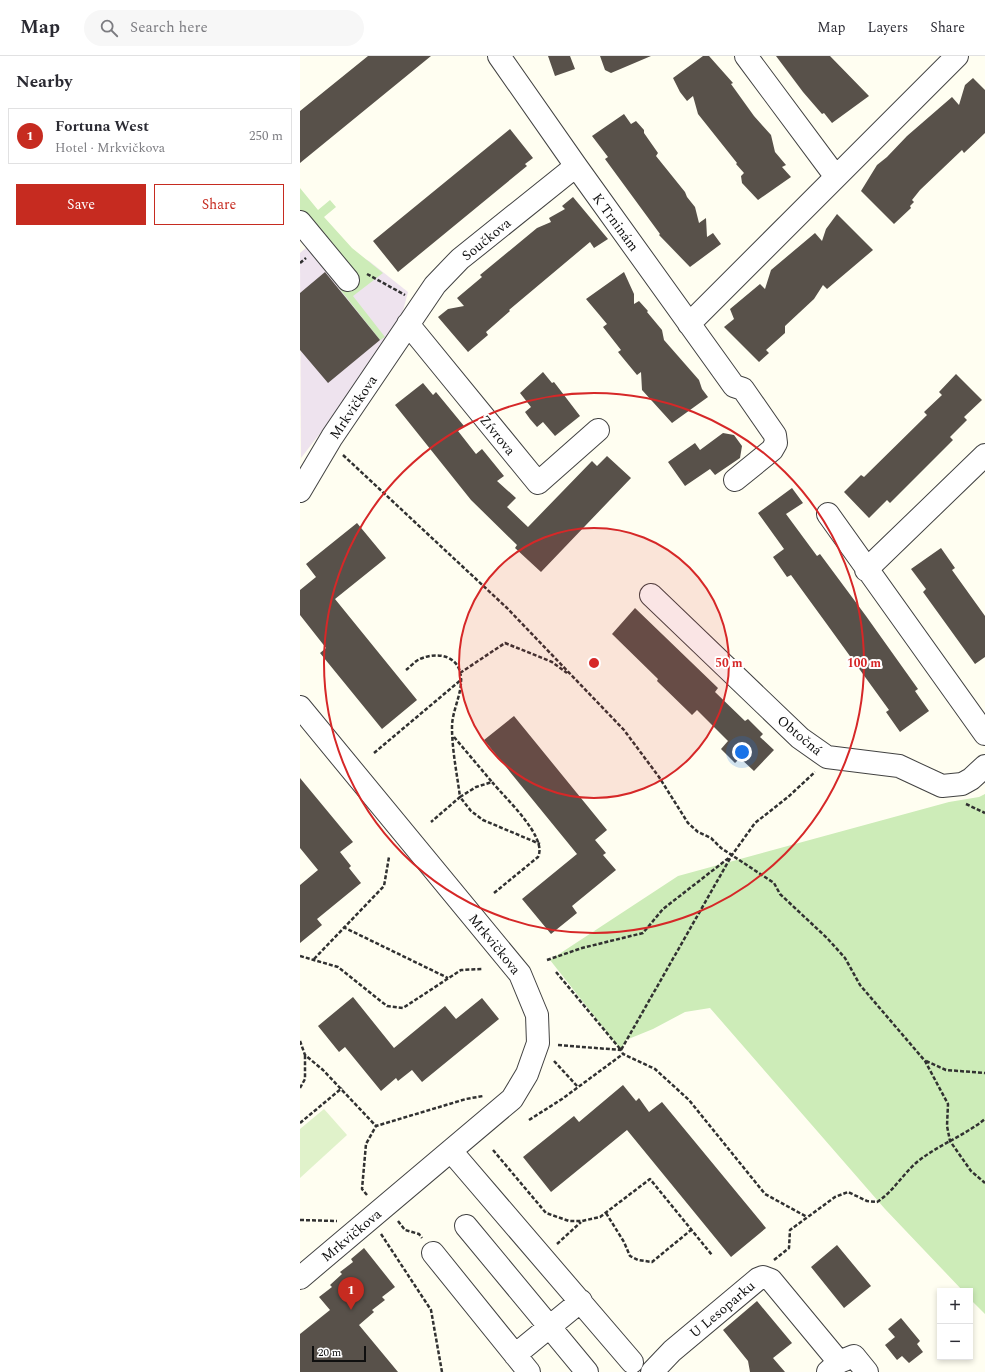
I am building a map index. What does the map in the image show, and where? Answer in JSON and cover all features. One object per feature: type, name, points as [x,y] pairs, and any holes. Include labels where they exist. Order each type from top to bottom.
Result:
[{"type":"street","name":"K Trninám","points":[[500,56],[576,166],[689,324],[734,386],[743,389],[775,435],[776,443],[772,450],[735,480]]},
{"type":"street","points":[[746,56],[836,177]]},
{"type":"street","points":[[689,324],[957,56]]},
{"type":"street","name":"Součkova","points":[[408,324],[435,285],[460,260],[576,166]]},
{"type":"street","points":[[300,222],[348,280]]},
{"type":"street","name":"Zívrova","points":[[408,324],[538,483],[598,430]]},
{"type":"street","name":"Mrkvičkova","points":[[300,491],[332,437],[408,324]]},
{"type":"street","points":[[866,570],[985,455]]},
{"type":"street","points":[[828,514],[866,570],[983,732]]},
{"type":"street","name":"Obtočná","points":[[651,595],[800,738],[818,752],[835,758],[899,766],[942,786],[962,784],[971,779],[985,766]]},
{"type":"street","name":"Mrkvičkova","points":[[300,707],[520,974],[537,1015],[538,1043],[528,1074],[512,1100],[451,1150],[380,1221],[300,1278]]},
{"type":"street","points":[[451,1150],[632,1362]]},
{"type":"street","points":[[466,1226],[587,1372]]},
{"type":"street","points":[[428,1246],[529,1372]]},
{"type":"street","name":"U Lesoparku","points":[[652,1372],[679,1345],[758,1279],[763,1277],[771,1280],[833,1367],[854,1356],[866,1372]]},
{"type":"street","points":[[515,1355],[581,1301]]},
{"type":"path","points":[[342,455],[507,608],[624,730],[659,777],[688,823],[732,856],[774,883],[780,894],[827,938],[845,958],[860,985],[925,1061],[948,1104],[947,1126],[950,1141],[971,1171],[985,1183]]},
{"type":"path","points":[[460,673],[505,643],[552,662],[573,677]]},
{"type":"path","points":[[406,670],[419,659],[431,655],[443,654],[453,660],[458,667],[462,679],[452,726],[460,797],[471,810],[483,820],[540,844]]},
{"type":"path","points":[[374,753],[462,679]]},
{"type":"path","points":[[453,736],[524,818],[540,844],[541,851],[538,857],[494,893]]},
{"type":"path","points":[[620,1050],[732,856],[755,823],[788,797],[808,777],[835,758]]},
{"type":"path","points":[[431,822],[460,797],[476,787],[492,782]]},
{"type":"path","points":[[547,960],[643,933],[663,909],[732,856]]},
{"type":"path","points":[[314,959],[343,927],[384,886],[389,857]]},
{"type":"path","points":[[343,927],[448,978]]},
{"type":"path","points":[[300,956],[338,967],[387,1006],[403,1008],[427,994],[461,970],[483,969]]},
{"type":"path","points":[[556,972],[623,1054],[655,1070],[689,1100],[765,1194],[807,1217]]},
{"type":"path","points":[[300,1041],[305,1055],[305,1079],[300,1088]]},
{"type":"path","points":[[538,1043],[620,1050]]},
{"type":"path","points":[[529,1120],[623,1054]]},
{"type":"path","points":[[305,1055],[342,1088],[376,1126]]},
{"type":"path","points":[[554,1061],[578,1087]]},
{"type":"path","points":[[925,1061],[946,1070],[985,1073]]},
{"type":"path","points":[[300,1123],[342,1088]]},
{"type":"path","points":[[442,1372],[431,1310],[362,1188],[366,1144],[376,1126],[466,1099],[485,1096]]},
{"type":"path","points":[[772,1261],[789,1248],[790,1230],[807,1217],[843,1193],[852,1193],[867,1201],[877,1202],[887,1194],[916,1163],[972,1129],[985,1118]]},
{"type":"path","points":[[493,1150],[546,1213],[569,1221],[582,1221],[600,1217],[650,1179],[712,1254]]},
{"type":"path","points":[[606,1213],[624,1242],[630,1256],[638,1260],[652,1262],[692,1230]]},
{"type":"path","points":[[300,1220],[380,1221],[419,1234],[428,1246]]},
{"type":"path","points":[[556,1246],[582,1221]]},
{"type":"shaded area","points":[[319,237],[369,261],[408,292],[401,318],[365,375],[301,458],[300,253]]},
{"type":"green space","points":[[300,188],[318,210],[330,200],[336,207],[324,217],[352,248],[383,273],[353,296],[385,337],[380,340],[339,288],[351,276],[300,213]]},
{"type":"green space","points":[[985,794],[985,1314],[973,1302],[973,1288],[960,1288],[885,1209],[710,1008],[685,1012],[653,1029],[626,1040],[621,1050],[550,960],[678,876],[949,802],[979,797]]},
{"type":"green space","points":[[324,1109],[347,1135],[300,1178],[300,1129]]},
{"type":"building","points":[[368,56],[431,56],[300,163],[300,111]]},
{"type":"building","points":[[548,56],[570,56],[575,69],[555,76]]},
{"type":"building","points":[[600,56],[651,56],[611,73],[605,70]]},
{"type":"building","points":[[703,56],[709,56],[733,83],[731,84],[754,116],[771,135],[775,152],[786,165],[782,167],[791,177],[758,200],[742,183],[741,176],[744,173],[698,114],[693,96],[687,101],[680,92],[673,78]]},
{"type":"building","points":[[776,56],[830,56],[869,96],[832,123],[803,92]]},
{"type":"building","points":[[973,78],[985,90],[985,133],[964,153],[962,150],[920,190],[912,200],[914,202],[910,206],[911,208],[894,224],[861,191],[877,165],[907,136],[952,97],[959,105],[965,85]]},
{"type":"building","points":[[624,114],[631,124],[636,121],[644,130],[644,133],[658,153],[656,156],[695,207],[699,223],[706,218],[707,237],[713,233],[721,244],[690,267],[659,235],[660,234],[605,159],[608,157],[592,136]]},
{"type":"building","points":[[510,129],[533,158],[525,164],[527,166],[398,272],[373,241]]},
{"type":"building","points":[[573,197],[608,239],[594,248],[590,242],[509,310],[510,311],[486,332],[488,335],[468,352],[438,317],[448,309],[464,306],[457,298],[482,277],[480,275],[537,228],[551,222],[549,218],[565,209],[562,206]]},
{"type":"building","points":[[837,214],[873,250],[827,289],[823,285],[814,299],[785,326],[785,333],[766,350],[769,353],[759,362],[724,327],[734,319],[730,309],[760,284],[765,289],[771,270],[815,233],[822,241],[826,229]]},
{"type":"building","points":[[325,272],[380,340],[328,383],[300,350],[300,293]]},
{"type":"building","points":[[624,272],[634,294],[634,304],[639,301],[648,311],[647,312],[662,330],[664,340],[699,380],[702,389],[708,397],[672,423],[642,390],[641,372],[637,375],[618,352],[621,350],[603,327],[607,324],[586,299]]},
{"type":"building","points":[[543,372],[552,383],[554,382],[580,416],[555,436],[543,422],[537,427],[530,419],[525,412],[531,407],[520,393]]},
{"type":"building","points":[[956,374],[982,400],[964,417],[967,420],[950,437],[953,440],[890,503],[887,500],[869,518],[844,492],[861,475],[864,477],[927,415],[924,412],[942,395],[939,392]]},
{"type":"building","points":[[423,383],[433,395],[436,392],[464,426],[458,431],[476,454],[482,449],[504,476],[497,481],[516,498],[507,507],[528,527],[592,461],[597,466],[607,456],[631,478],[541,572],[515,548],[517,545],[471,500],[395,405]]},
{"type":"building","points":[[723,433],[734,435],[742,446],[740,458],[715,475],[710,469],[685,486],[668,462],[695,443],[700,450]]},
{"type":"building","points":[[792,488],[803,503],[786,514],[817,556],[820,554],[866,616],[918,689],[915,691],[929,711],[900,732],[886,712],[889,710],[826,623],[791,575],[787,577],[773,557],[784,549],[758,513]]},
{"type":"building","points":[[357,523],[386,558],[335,599],[417,700],[382,729],[320,653],[326,648],[300,615],[300,590],[316,577],[306,564]]},
{"type":"building","points":[[941,548],[955,568],[952,570],[985,616],[985,657],[975,664],[923,592],[926,589],[911,569]]},
{"type":"building","points":[[635,608],[718,688],[715,692],[745,721],[748,719],[763,734],[760,737],[774,750],[754,771],[740,758],[735,763],[721,749],[728,741],[697,710],[692,715],[612,634]]},
{"type":"building","points":[[514,716],[607,830],[595,840],[606,853],[603,855],[616,870],[572,906],[577,913],[551,934],[522,899],[577,854],[484,740]]},
{"type":"building","points":[[300,778],[353,842],[340,852],[351,866],[349,868],[361,883],[317,919],[322,925],[300,943],[300,885],[318,870],[300,848]]},
{"type":"building","points":[[353,997],[394,1048],[445,1006],[456,1019],[482,998],[499,1019],[422,1082],[412,1070],[398,1081],[396,1078],[381,1091],[345,1047],[339,1052],[318,1026]]},
{"type":"building","points":[[623,1085],[636,1101],[639,1098],[649,1112],[662,1102],[766,1228],[731,1257],[627,1130],[551,1192],[523,1157],[574,1116],[579,1122]]},
{"type":"building","points":[[837,1245],[871,1286],[844,1308],[811,1267]]},
{"type":"building","points":[[364,1248],[395,1287],[382,1297],[385,1300],[372,1310],[374,1312],[359,1325],[398,1372],[300,1372],[300,1334],[330,1310],[319,1297],[332,1287],[330,1285],[342,1274],[340,1272],[353,1262],[351,1259]]},
{"type":"building","points":[[757,1301],[792,1343],[773,1358],[785,1372],[750,1372],[748,1361],[723,1330]]},
{"type":"building","points":[[901,1318],[920,1341],[917,1344],[923,1352],[909,1363],[902,1356],[897,1360],[885,1345],[895,1337],[888,1329]]},
{"type":"place","name":"Fortuna West","points":[[351,1310]]}]
